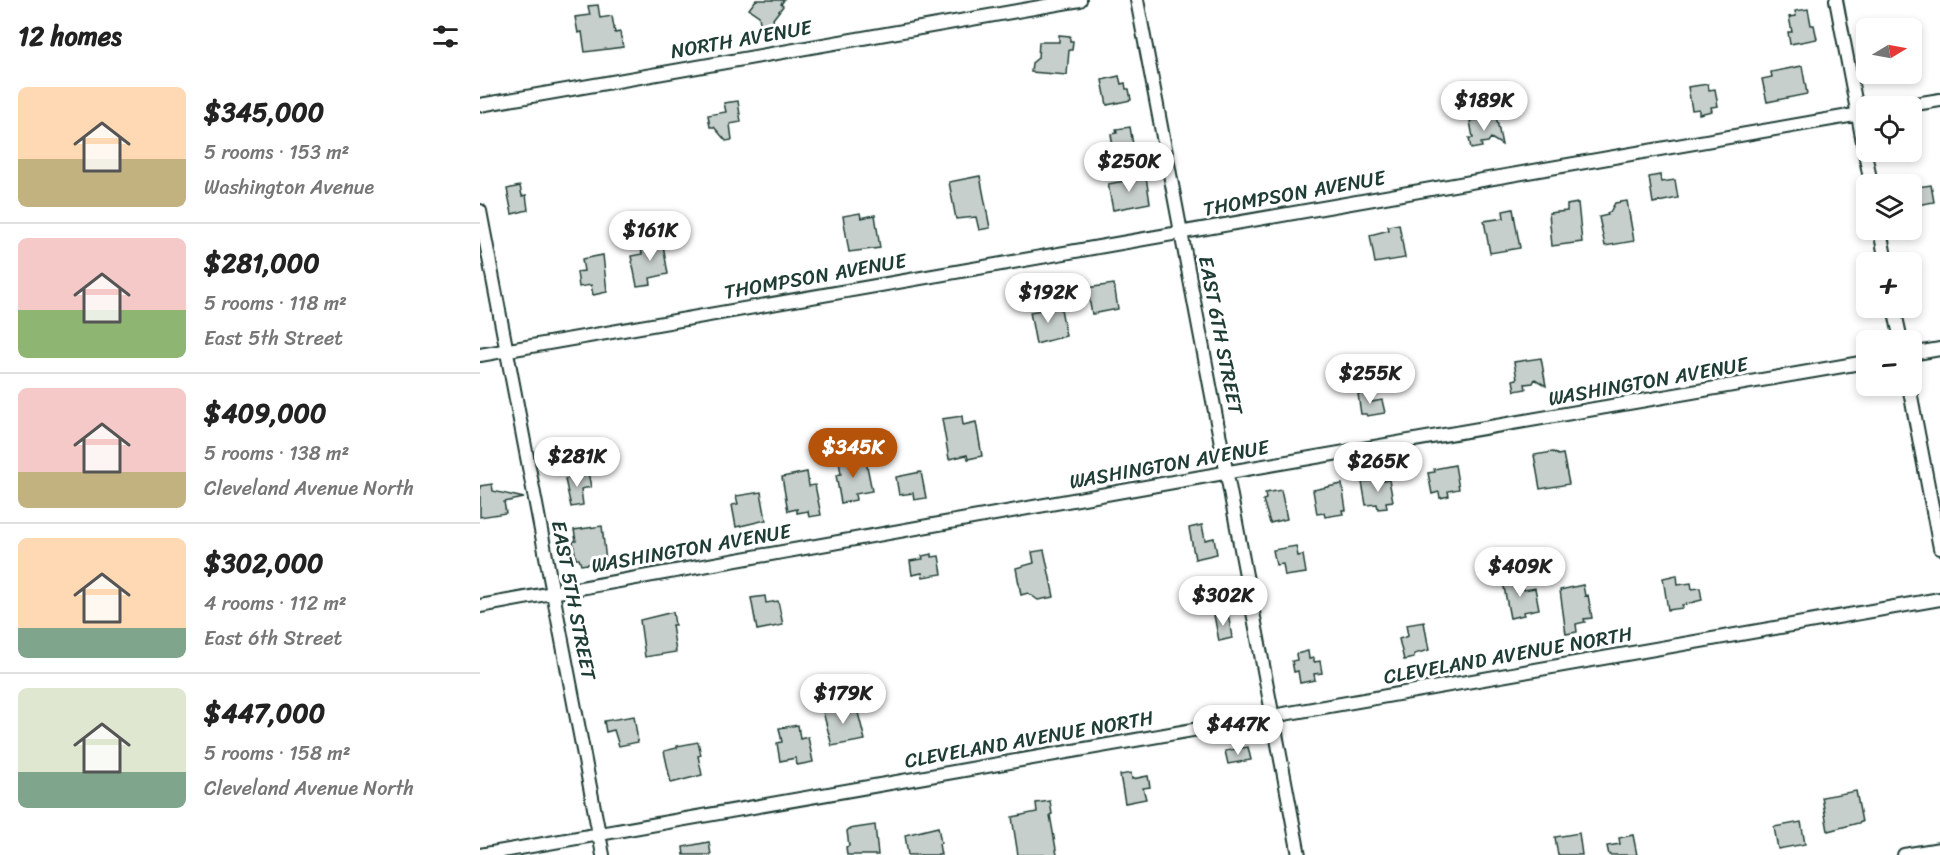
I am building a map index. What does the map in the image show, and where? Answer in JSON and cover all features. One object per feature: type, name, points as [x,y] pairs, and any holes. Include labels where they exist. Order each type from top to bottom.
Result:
[{"type":"street","name":"NORTH AVENUE","points":[[480,105],[1080,0]]},
{"type":"street","name":"EAST 6TH STREET","points":[[1137,0],[1299,855]]},
{"type":"street","points":[[1836,0],[1858,96]]},
{"type":"street","points":[[1922,103],[1940,100]]},
{"type":"street","name":"THOMPSON AVENUE","points":[[480,355],[1856,115]]},
{"type":"street","name":"EAST 5TH STREET","points":[[480,211],[603,855]]},
{"type":"street","points":[[1922,352],[1940,349]]},
{"type":"street","name":"WASHINGTON AVENUE","points":[[480,606],[1856,364]]},
{"type":"street","points":[[1911,396],[1940,548]]},
{"type":"street","name":"CLEVELAND AVENUE NORTH","points":[[480,855],[1940,599]]},
{"type":"street","points":[[1904,855],[1940,849]]},
{"type":"building","points":[[756,0],[784,0],[781,4],[783,6],[773,19],[775,28],[761,30],[759,16],[749,9]]},
{"type":"building","points":[[598,5],[600,18],[612,16],[615,33],[620,32],[623,47],[585,52],[582,32],[578,33],[575,17],[590,15],[588,6]]},
{"type":"building","points":[[1808,9],[1817,39],[1790,44],[1788,32],[1792,32],[1789,17],[1796,16],[1795,11]]},
{"type":"building","points":[[1059,35],[1070,36],[1070,41],[1073,41],[1072,50],[1069,50],[1067,75],[1031,72],[1032,63],[1038,58],[1039,42],[1059,42]]},
{"type":"building","points":[[1802,66],[1807,94],[1767,102],[1762,79],[1772,77],[1771,72]]},
{"type":"building","points":[[1119,76],[1121,84],[1125,83],[1126,89],[1129,89],[1131,100],[1107,105],[1102,80]]},
{"type":"building","points":[[1708,84],[1709,90],[1715,89],[1718,106],[1711,107],[1712,111],[1699,114],[1699,109],[1692,110],[1688,87]]},
{"type":"building","points":[[738,101],[741,122],[730,124],[732,140],[726,141],[714,127],[710,127],[708,115],[726,112],[724,103]]},
{"type":"building","points":[[1496,116],[1502,145],[1491,138],[1488,142],[1481,143],[1482,147],[1471,149],[1469,138],[1473,138],[1470,121]]},
{"type":"building","points":[[1130,127],[1135,156],[1122,158],[1120,152],[1114,153],[1111,134],[1117,133],[1116,129]]},
{"type":"building","points":[[1660,175],[1661,182],[1675,180],[1678,198],[1653,203],[1649,177]]},
{"type":"building","points":[[980,176],[990,228],[979,230],[976,217],[956,219],[949,182]]},
{"type":"building","points":[[1146,177],[1150,203],[1113,210],[1108,184]]},
{"type":"building","points":[[1931,185],[1934,202],[1922,204],[1922,186]]},
{"type":"building","points":[[520,186],[522,196],[526,195],[528,210],[512,214],[507,189]]},
{"type":"building","points":[[1627,201],[1634,241],[1605,246],[1599,217],[1608,215],[1607,213],[1615,203]]},
{"type":"building","points":[[1578,203],[1582,242],[1552,246],[1549,213],[1567,211],[1567,205]]},
{"type":"building","points":[[1513,209],[1520,248],[1490,253],[1484,221],[1504,218],[1503,211]]},
{"type":"building","points":[[860,213],[861,218],[875,215],[880,248],[849,252],[843,216]]},
{"type":"building","points":[[1399,224],[1405,258],[1375,263],[1370,235],[1389,230],[1388,226]]},
{"type":"building","points":[[662,239],[668,274],[650,278],[651,284],[637,286],[631,256],[642,254],[640,243]]},
{"type":"building","points":[[603,255],[607,292],[593,295],[591,285],[579,287],[577,272],[584,271],[582,259]]},
{"type":"building","points":[[1114,284],[1118,309],[1092,314],[1087,288]]},
{"type":"building","points":[[1060,303],[1066,336],[1036,344],[1030,312],[1047,309],[1046,305]]},
{"type":"building","points":[[1541,358],[1546,386],[1535,379],[1533,383],[1525,384],[1526,389],[1515,391],[1513,380],[1517,379],[1514,362]]},
{"type":"building","points":[[1370,392],[1371,402],[1382,400],[1385,413],[1367,416],[1361,414],[1358,394]]},
{"type":"building","points":[[962,416],[963,425],[976,422],[982,456],[968,459],[967,455],[949,459],[942,419]]},
{"type":"building","points":[[1553,452],[1558,455],[1563,454],[1569,484],[1540,489],[1534,455]]},
{"type":"building","points":[[865,456],[872,491],[855,494],[856,500],[841,503],[836,475],[841,474],[839,461]]},
{"type":"building","points":[[1455,465],[1459,489],[1448,491],[1449,496],[1440,498],[1439,492],[1432,494],[1428,473],[1435,472],[1434,469]]},
{"type":"building","points":[[588,472],[591,487],[581,489],[583,505],[571,507],[565,479]]},
{"type":"building","points":[[807,472],[809,486],[815,485],[821,515],[809,517],[808,511],[797,513],[797,509],[788,511],[782,477]]},
{"type":"building","points":[[921,472],[926,498],[914,500],[913,493],[899,495],[896,477]]},
{"type":"building","points":[[1383,479],[1383,481],[1389,480],[1393,501],[1386,502],[1387,508],[1378,509],[1377,504],[1366,505],[1362,482]]},
{"type":"building","points":[[492,484],[493,491],[524,498],[504,502],[506,513],[480,517],[480,486]]},
{"type":"building","points":[[1342,484],[1346,510],[1342,510],[1343,514],[1325,517],[1324,513],[1317,514],[1313,490]]},
{"type":"building","points":[[1281,490],[1287,519],[1270,523],[1263,500],[1266,499],[1265,493]]},
{"type":"building","points":[[761,492],[766,520],[736,527],[732,505],[738,504],[736,496]]},
{"type":"building","points":[[1202,525],[1205,540],[1214,538],[1217,554],[1195,559],[1189,528]]},
{"type":"building","points":[[602,526],[606,561],[581,565],[579,559],[576,559],[574,530]]},
{"type":"building","points":[[1296,546],[1298,556],[1303,555],[1306,573],[1285,576],[1283,564],[1276,565],[1273,550]]},
{"type":"building","points":[[1044,550],[1054,597],[1038,600],[1028,593],[1021,595],[1016,568],[1034,563],[1032,552]]},
{"type":"building","points":[[932,554],[932,557],[939,556],[942,574],[923,577],[922,573],[912,575],[910,561],[923,559],[922,556]]},
{"type":"building","points":[[1677,575],[1678,585],[1691,583],[1692,589],[1700,588],[1702,600],[1682,605],[1683,608],[1668,610],[1663,578]]},
{"type":"building","points":[[1522,579],[1524,590],[1535,588],[1539,609],[1523,612],[1524,615],[1510,618],[1503,582]]},
{"type":"building","points":[[1583,585],[1585,596],[1588,595],[1592,618],[1584,619],[1585,622],[1576,624],[1577,632],[1566,634],[1560,590]]},
{"type":"building","points":[[765,596],[766,603],[778,601],[783,625],[757,630],[751,598]]},
{"type":"building","points":[[673,612],[675,625],[672,625],[676,652],[645,657],[640,620]]},
{"type":"building","points":[[1228,613],[1232,638],[1219,641],[1214,615]]},
{"type":"building","points":[[1424,622],[1429,650],[1414,654],[1414,658],[1404,660],[1399,639],[1408,636],[1406,625]]},
{"type":"building","points":[[1308,651],[1309,659],[1314,658],[1314,662],[1320,661],[1322,673],[1314,674],[1315,680],[1300,683],[1298,671],[1294,672],[1292,661],[1297,660],[1296,654]]},
{"type":"building","points":[[848,704],[849,711],[857,709],[865,740],[832,746],[822,708]]},
{"type":"building","points":[[634,716],[638,742],[619,746],[614,730],[606,732],[604,721]]},
{"type":"building","points":[[798,725],[800,739],[808,737],[813,762],[797,765],[796,758],[780,761],[777,743],[782,742],[779,728]]},
{"type":"building","points":[[698,742],[702,775],[671,783],[664,751]]},
{"type":"building","points":[[1248,747],[1251,760],[1228,764],[1225,751]]},
{"type":"building","points":[[1131,773],[1132,779],[1148,776],[1150,787],[1143,788],[1146,799],[1125,803],[1120,775]]},
{"type":"building","points":[[1856,791],[1862,822],[1828,831],[1822,797]]},
{"type":"building","points":[[1050,801],[1057,855],[1018,855],[1012,817],[1037,812],[1036,803]]},
{"type":"building","points":[[1801,822],[1805,844],[1778,849],[1774,827]]},
{"type":"building","points":[[875,825],[878,855],[847,855],[846,847],[849,846],[847,831]]},
{"type":"building","points":[[938,827],[941,855],[908,855],[905,835]]},
{"type":"building","points":[[1579,833],[1582,855],[1558,855],[1555,837]]},
{"type":"building","points":[[1633,835],[1637,855],[1609,855],[1607,846],[1620,844],[1619,838]]},
{"type":"building","points":[[709,842],[711,855],[684,855],[683,847]]}]
